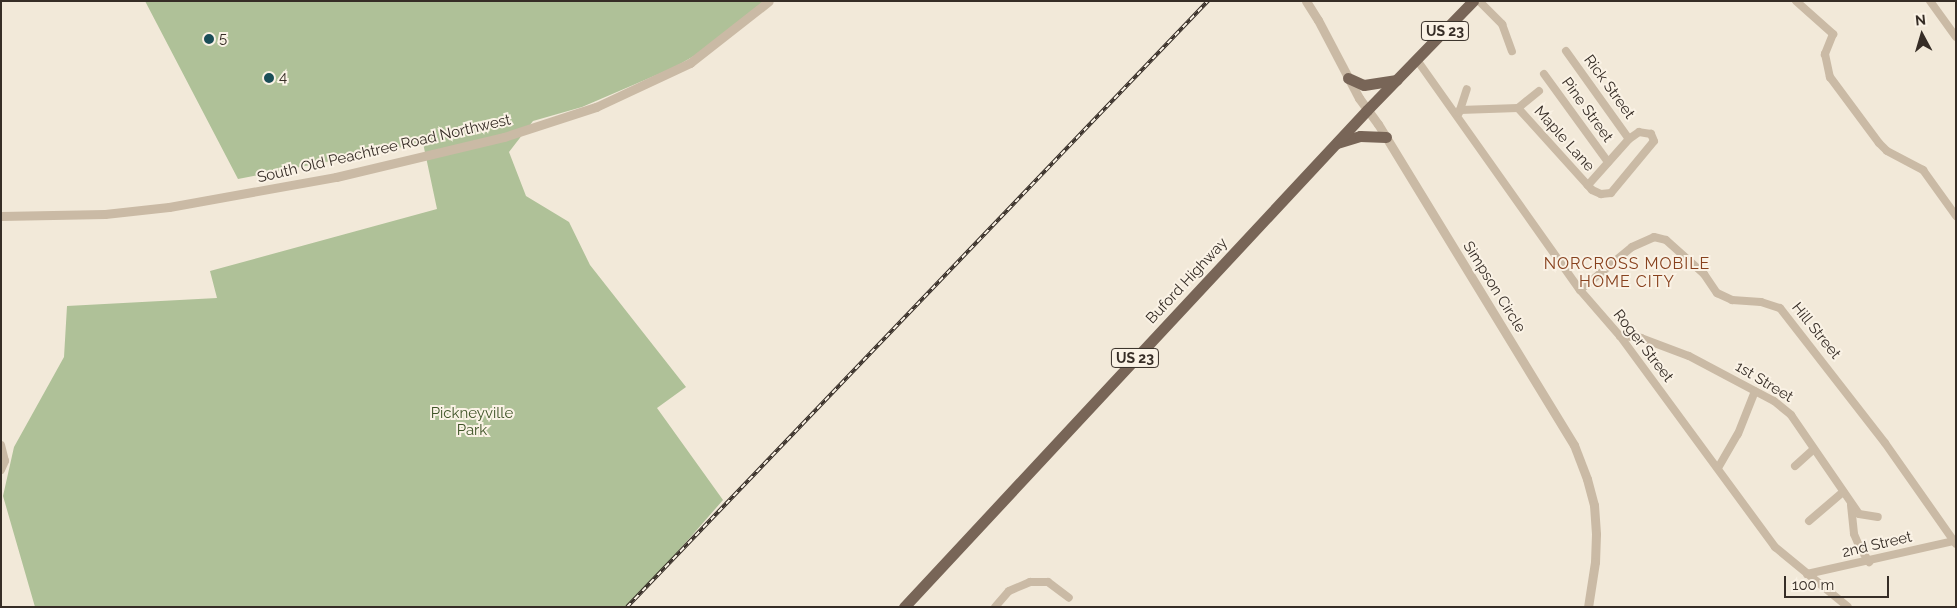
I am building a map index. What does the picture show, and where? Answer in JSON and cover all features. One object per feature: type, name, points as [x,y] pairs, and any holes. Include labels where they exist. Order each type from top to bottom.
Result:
[{"type":"main road","name":"Buford Highway","points":[[904,607],[1335,144],[1473,1]]},
{"type":"main road","points":[[1348,78],[1364,85],[1397,80]]},
{"type":"main road","points":[[1335,144],[1360,136],[1386,137]]},
{"type":"street","name":"South Old Peachtree Road Northwest","points":[[1,216],[105,214],[197,203],[336,177],[498,138],[596,107],[690,63],[769,1]]},
{"type":"street","name":"Simpson Circle","points":[[1306,1],[1367,110],[1386,137],[1548,400],[1582,464],[1594,505],[1596,534],[1588,607]]},
{"type":"street","points":[[1480,1],[1502,24],[1512,51]]},
{"type":"street","points":[[1796,1],[1833,34],[1826,54],[1830,77],[1879,143],[1887,151],[1923,170],[1956,216]]},
{"type":"street","points":[[1930,1],[1956,37]]},
{"type":"street","name":"Rick Street","points":[[1566,51],[1629,139]]},
{"type":"street","name":"Roger Street","points":[[1417,60],[1459,114],[1580,290],[1620,336],[1775,547],[1848,607]]},
{"type":"street","name":"Pine Street","points":[[1544,74],[1608,162]]},
{"type":"street","points":[[1459,114],[1467,89]]},
{"type":"street","points":[[1518,108],[1540,91]]},
{"type":"street","name":"Maple Lane","points":[[1459,114],[1518,108],[1588,185],[1629,139]]},
{"type":"street","points":[[1588,185],[1601,194],[1611,193],[1654,141],[1651,134],[1647,132],[1639,132],[1629,139]]},
{"type":"street","name":"Hill Street","points":[[1580,290],[1632,247],[1654,237],[1666,240],[1704,274],[1717,293],[1732,300],[1761,302],[1780,308],[1789,316],[1885,443],[1955,542]]},
{"type":"street","name":"1st Street","points":[[1620,336],[1641,338],[1689,356],[1774,401],[1791,415],[1844,492],[1850,504]]},
{"type":"street","points":[[1718,468],[1738,434],[1755,392]]},
{"type":"street","points":[[1,445],[6,461],[1,470]]},
{"type":"street","points":[[1795,466],[1814,449]]},
{"type":"street","points":[[1809,521],[1844,492]]},
{"type":"street","points":[[1850,504],[1859,514],[1878,517]]},
{"type":"street","points":[[1850,504],[1854,534],[1869,562]]},
{"type":"street","name":"2nd Street","points":[[1806,574],[1955,542]]},
{"type":"street","points":[[995,607],[1009,591],[1030,582],[1048,582],[1069,598]]},
{"type":"green space","name":"Pickneyville Park","points":[[145,1],[764,1],[699,53],[675,67],[582,107],[533,121],[509,152],[526,196],[569,222],[590,265],[686,387],[657,408],[723,500],[653,580],[626,607],[35,607],[3,496],[14,447],[64,357],[67,306],[217,298],[210,271],[437,209],[423,143],[238,179]]},
{"type":"railway","points":[[627,607],[1208,1]]},
{"type":"place","name":"5","points":[[209,39]]},
{"type":"place","name":"4","points":[[269,78]]},
{"type":"district","name":"NORCROSS MOBILE HOME CITY","points":[[1627,273]]}]
